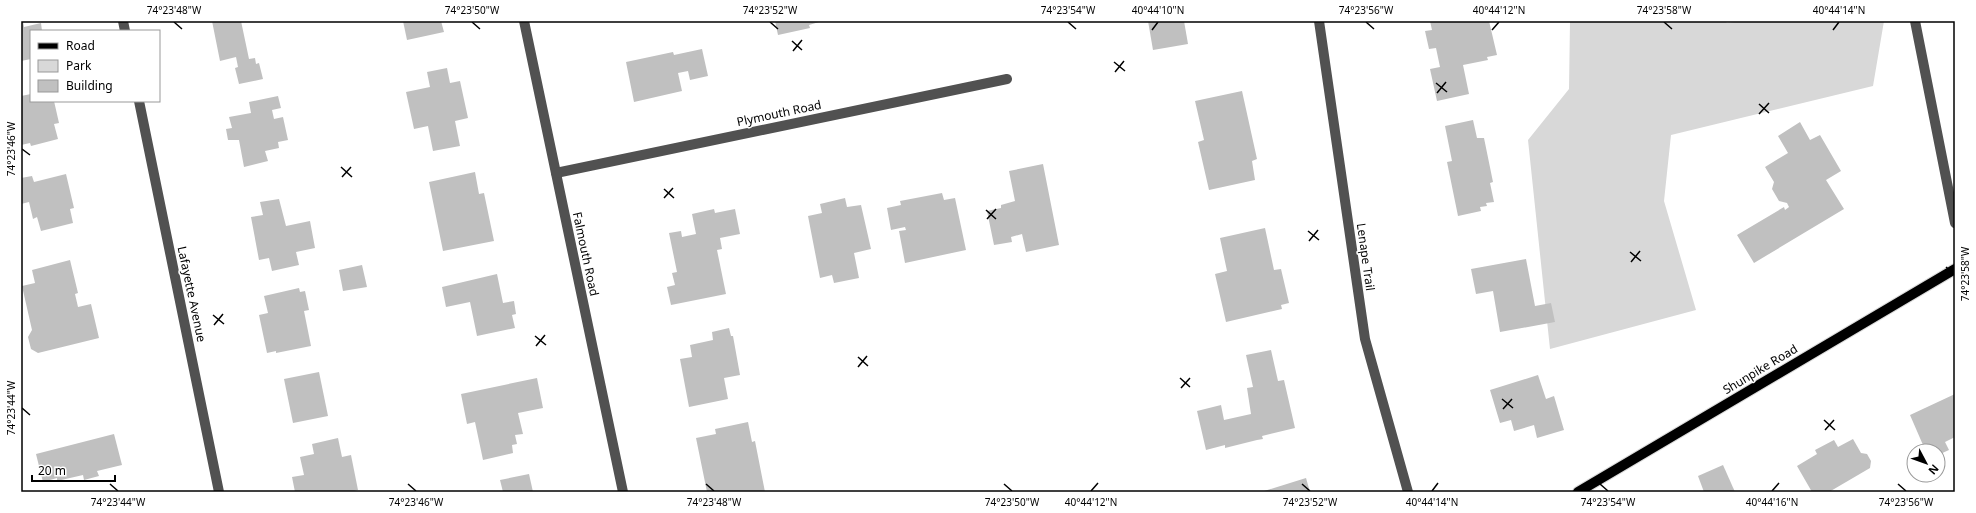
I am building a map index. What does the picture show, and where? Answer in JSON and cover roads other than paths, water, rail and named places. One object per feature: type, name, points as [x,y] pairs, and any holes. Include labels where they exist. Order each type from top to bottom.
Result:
[{"type":"main road","name":"Shunpike Road","points":[[1578,492],[1955,269]]},
{"type":"street","name":"Falmouth Road","points":[[524,21],[623,492]]},
{"type":"street","name":"Lenape Trail","points":[[1319,21],[1365,339],[1408,492]]},
{"type":"street","points":[[1915,21],[1955,224]]},
{"type":"street","name":"Plymouth Road","points":[[556,173],[1007,79]]},
{"type":"street","name":"Lafayette Avenue","points":[[139,102],[219,492]]}]
